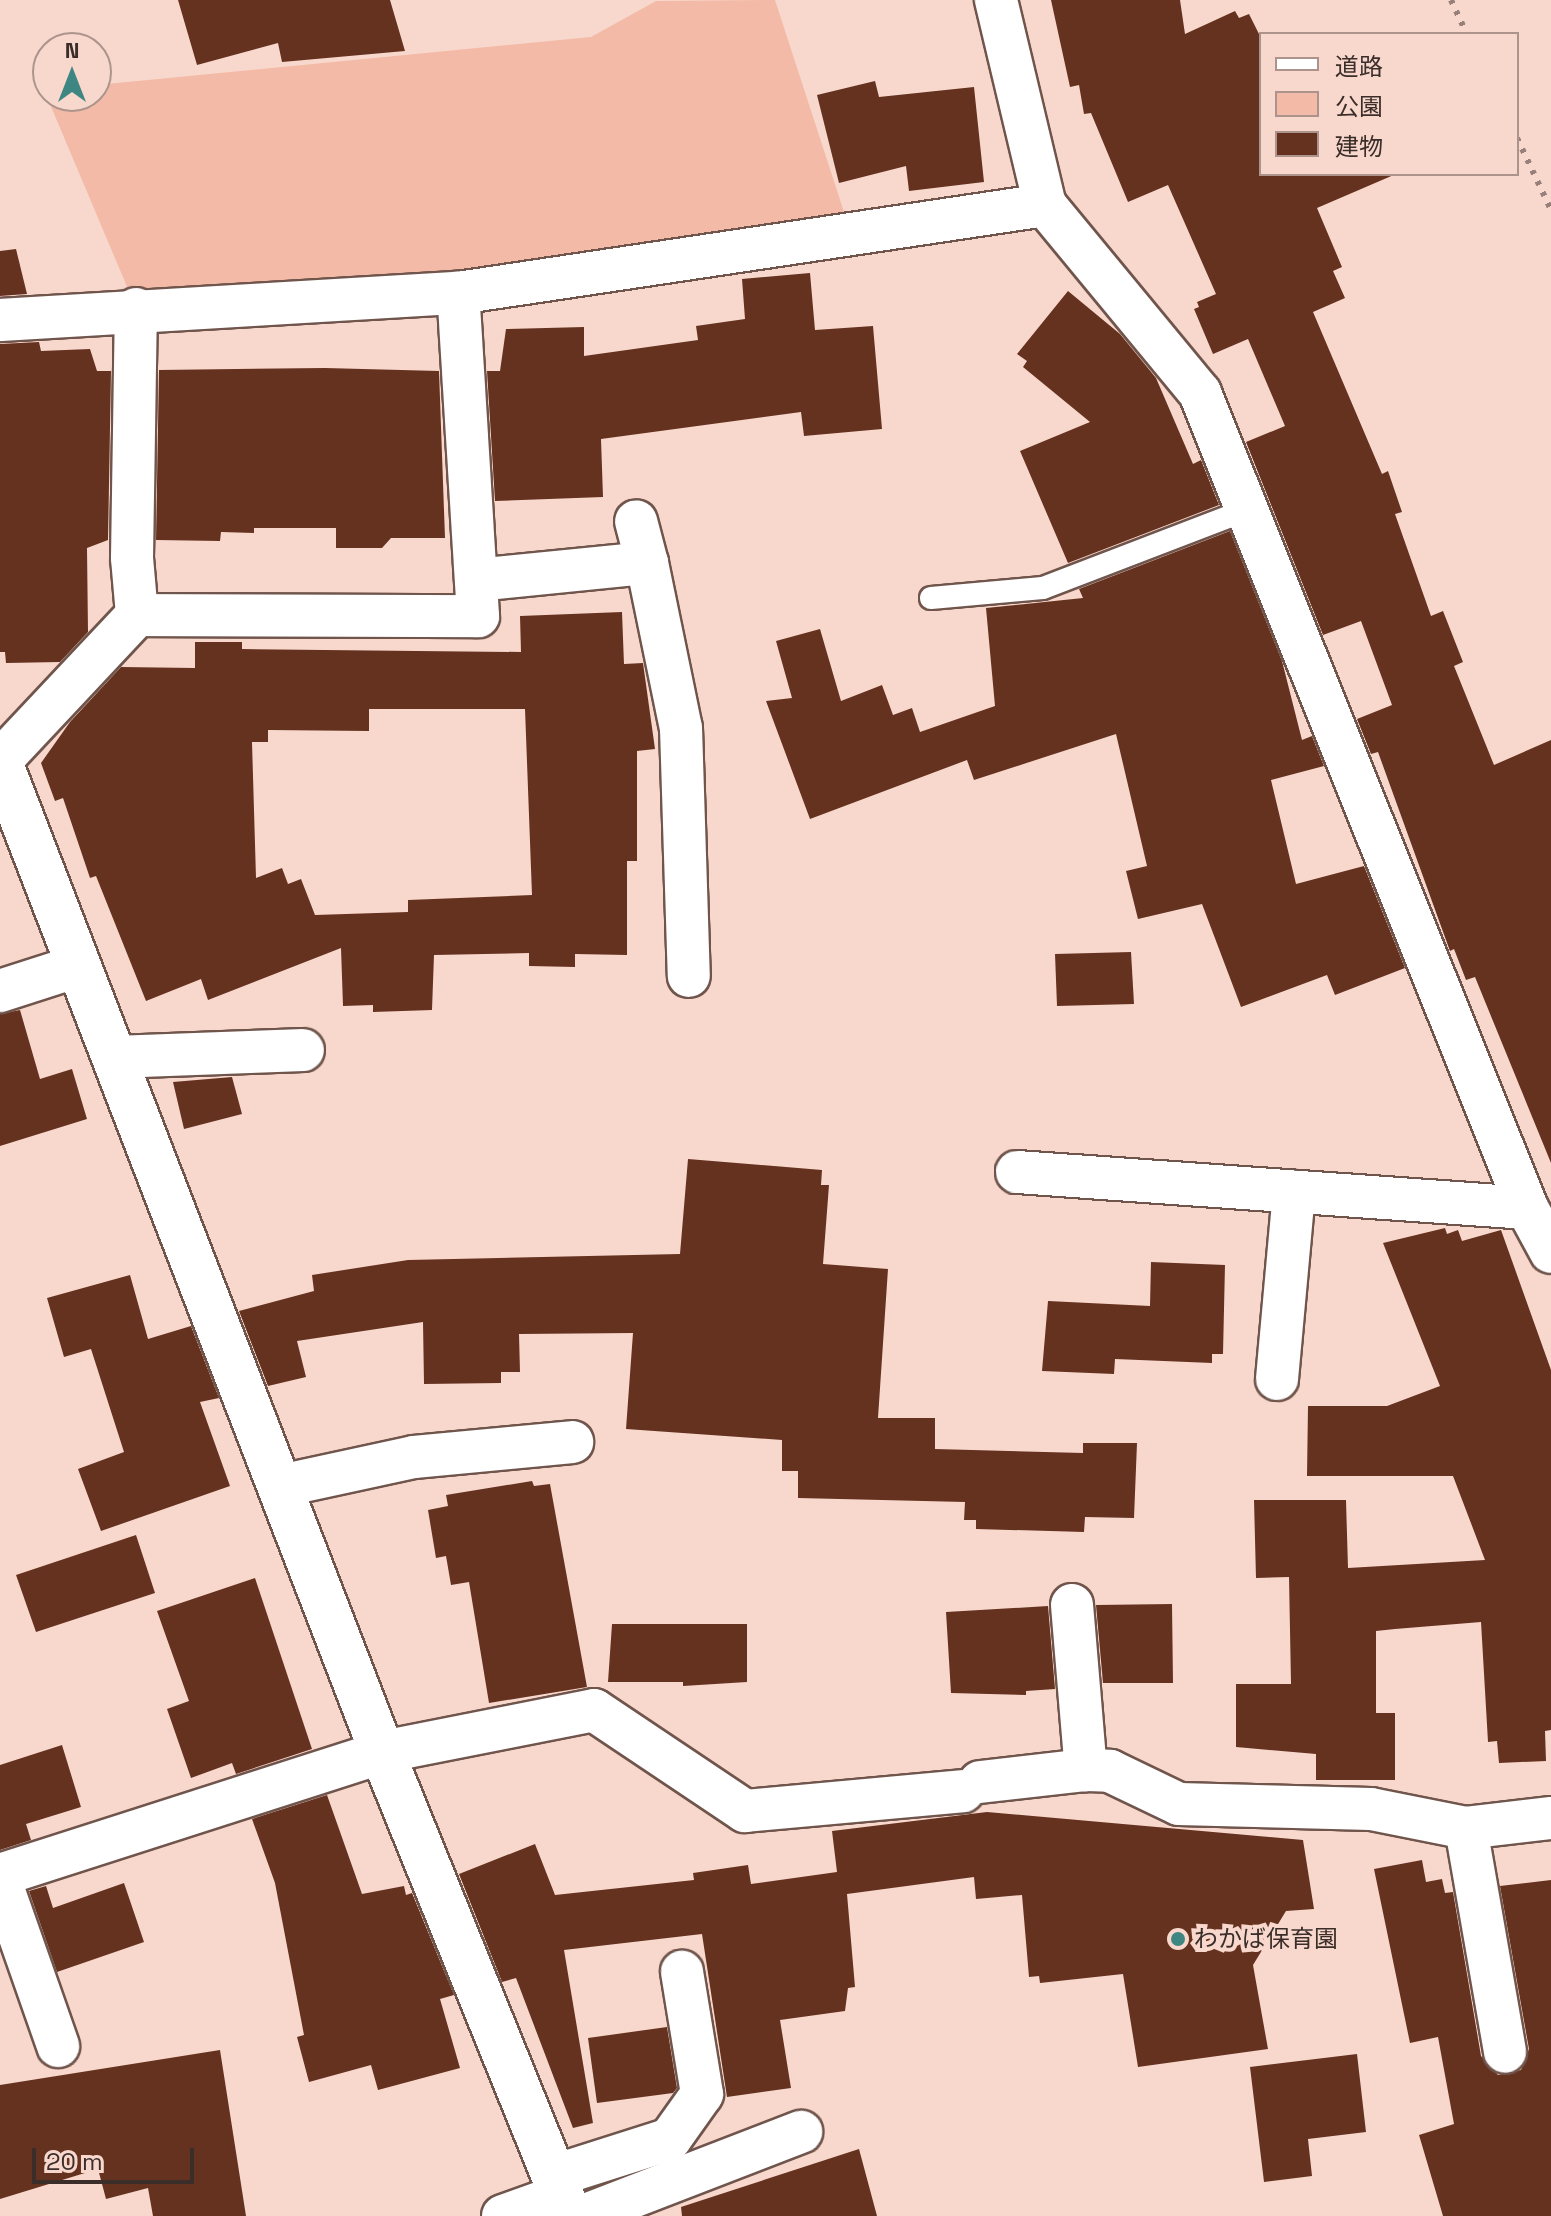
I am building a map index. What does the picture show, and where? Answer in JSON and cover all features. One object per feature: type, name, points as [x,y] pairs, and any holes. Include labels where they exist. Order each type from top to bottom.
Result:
[{"type":"street","points":[[996,0],[1045,205],[1200,393],[1527,1208],[1551,1252]]},
{"type":"street","points":[[0,320],[136,309],[458,293],[1045,205]]},
{"type":"street","points":[[458,293],[478,616],[137,615],[0,762],[382,1752],[567,2201]]},
{"type":"street","points":[[136,309],[132,558],[137,615]]},
{"type":"street","points":[[636,521],[681,728],[689,976]]},
{"type":"street","points":[[476,580],[647,563]]},
{"type":"street","points":[[0,991],[78,966]]},
{"type":"street","points":[[115,1057],[303,1050]]},
{"type":"street","points":[[1017,1172],[1527,1208]]},
{"type":"street","points":[[1277,1379],[1294,1192]]},
{"type":"street","points":[[280,1486],[414,1457],[572,1442]]},
{"type":"street","points":[[1072,1605],[1086,1770]]},
{"type":"street","points":[[58,2046],[0,1878],[382,1752],[594,1710],[745,1811],[971,1787],[1086,1770],[1110,1771],[1179,1804],[1371,1809],[1466,1828],[1551,1818]]},
{"type":"street","points":[[1466,1828],[1505,2052]]},
{"type":"street","points":[[567,2201],[670,2139],[702,2094],[682,1972]]},
{"type":"street","points":[[503,2216],[567,2201],[801,2132]]},
{"type":"lane","points":[[931,598],[1043,588],[1246,510]]},
{"type":"green space","points":[[775,0],[844,212],[770,238],[460,272],[128,289],[53,112],[112,112],[112,83],[591,37],[656,1]]},
{"type":"building","points":[[178,0],[390,0],[405,51],[282,62],[278,43],[197,65]]},
{"type":"building","points":[[1051,0],[1180,0],[1185,34],[1235,11],[1239,18],[1249,14],[1259,34],[1259,176],[1391,176],[1317,208],[1342,267],[1333,271],[1345,298],[1313,312],[1382,474],[1388,471],[1402,512],[1395,514],[1431,616],[1443,611],[1463,662],[1454,666],[1494,765],[1551,740],[1551,1163],[1475,977],[1466,980],[1454,949],[1450,951],[1378,752],[1371,754],[1357,719],[1392,705],[1361,621],[1323,635],[1246,442],[1285,426],[1248,339],[1213,354],[1194,309],[1199,307],[1197,302],[1216,294],[1168,185],[1128,202],[1091,113],[1084,114],[1079,85],[1070,87]]},
{"type":"building","points":[[875,81],[879,97],[974,87],[984,182],[909,191],[906,166],[839,183],[817,95]]},
{"type":"building","points":[[16,249],[27,294],[0,296],[0,251]]},
{"type":"building","points":[[810,273],[815,330],[873,326],[882,429],[804,436],[801,412],[601,439],[603,497],[495,501],[487,371],[500,371],[506,329],[584,327],[584,356],[698,340],[696,326],[745,319],[742,279]]},
{"type":"building","points":[[1068,291],[1120,334],[1156,378],[1193,464],[1201,460],[1219,505],[1068,563],[1020,451],[1090,422],[1023,367],[1027,361],[1017,354]]},
{"type":"building","points":[[39,342],[41,351],[90,349],[97,371],[111,371],[108,540],[87,548],[88,632],[60,662],[6,663],[5,652],[0,652],[0,344]]},
{"type":"building","points":[[325,368],[439,371],[445,538],[391,538],[382,548],[336,548],[336,528],[254,528],[254,533],[221,532],[220,541],[156,540],[159,370]]},
{"type":"building","points":[[1230,531],[1282,661],[1302,740],[1312,736],[1324,766],[1271,780],[1296,884],[1364,866],[1405,968],[1335,995],[1327,975],[1241,1007],[1202,904],[1138,919],[1126,871],[1147,866],[1116,734],[974,780],[967,760],[810,819],[766,701],[792,698],[776,641],[820,629],[841,701],[882,685],[893,715],[912,708],[920,732],[995,706],[986,608],[1083,598],[1079,589]]},
{"type":"building","points":[[622,612],[624,664],[643,663],[655,749],[637,751],[637,861],[627,861],[627,955],[575,954],[575,967],[529,966],[529,953],[434,955],[432,1010],[373,1012],[373,1005],[343,1006],[341,948],[208,1000],[201,979],[146,1001],[96,876],[90,878],[63,798],[55,801],[41,763],[70,722],[121,667],[195,668],[195,642],[242,642],[242,649],[521,652],[520,616]],"holes":[[[369,709],[525,709],[532,895],[408,900],[408,912],[315,915],[301,879],[288,884],[282,868],[256,878],[252,742],[268,742],[268,730],[369,731]]]},
{"type":"building","points":[[1131,952],[1134,1004],[1057,1006],[1055,954]]},
{"type":"building","points":[[20,1010],[40,1079],[72,1069],[87,1119],[0,1146],[0,1014]]},
{"type":"building","points":[[232,1077],[242,1114],[184,1129],[173,1082]]},
{"type":"building","points":[[688,1159],[822,1170],[821,1185],[829,1185],[823,1264],[888,1269],[878,1418],[935,1418],[935,1449],[1083,1453],[1083,1443],[1137,1443],[1134,1518],[1085,1517],[1084,1532],[976,1529],[976,1520],[964,1520],[965,1502],[798,1498],[798,1471],[782,1471],[782,1440],[626,1429],[633,1333],[519,1334],[520,1372],[501,1372],[501,1383],[424,1384],[423,1322],[297,1341],[306,1377],[268,1386],[239,1311],[314,1291],[312,1275],[408,1260],[680,1254]]},
{"type":"building","points":[[1445,1228],[1447,1234],[1458,1230],[1462,1241],[1501,1230],[1551,1370],[1551,1730],[1545,1731],[1546,1761],[1499,1763],[1497,1741],[1488,1742],[1481,1622],[1395,1629],[1376,1631],[1376,1713],[1395,1713],[1395,1780],[1316,1780],[1316,1754],[1236,1747],[1236,1684],[1291,1684],[1289,1577],[1256,1578],[1254,1500],[1346,1500],[1348,1568],[1485,1560],[1453,1476],[1307,1476],[1308,1406],[1387,1406],[1440,1386],[1383,1243]]},
{"type":"building","points":[[1151,1262],[1225,1265],[1223,1354],[1212,1354],[1212,1363],[1115,1359],[1114,1374],[1042,1371],[1048,1301],[1150,1306]]},
{"type":"building","points":[[130,1275],[148,1339],[191,1326],[219,1398],[200,1402],[230,1486],[101,1531],[78,1469],[124,1452],[91,1349],[64,1357],[47,1298]]},
{"type":"building","points":[[532,1481],[534,1486],[550,1484],[587,1687],[489,1703],[469,1582],[451,1585],[446,1556],[436,1558],[428,1510],[448,1506],[446,1495]]},
{"type":"building","points":[[136,1535],[155,1593],[36,1632],[16,1575]]},
{"type":"building","points":[[255,1578],[312,1749],[236,1774],[232,1763],[191,1778],[167,1709],[189,1701],[157,1611]]},
{"type":"building","points":[[1172,1604],[1173,1683],[1103,1683],[1096,1605]]},
{"type":"building","points":[[1048,1606],[1055,1689],[1026,1691],[1026,1695],[951,1693],[946,1612]]},
{"type":"building","points":[[612,1624],[747,1624],[747,1682],[683,1686],[683,1682],[608,1682]]},
{"type":"building","points":[[62,1745],[81,1807],[26,1824],[31,1840],[0,1850],[0,1765]]},
{"type":"building","points":[[327,1795],[362,1894],[404,1886],[406,1895],[412,1893],[454,1995],[440,1999],[460,2068],[378,2090],[371,2065],[309,2082],[297,2037],[304,2035],[275,1883],[252,1819]]},
{"type":"building","points":[[987,1812],[1303,1840],[1314,1909],[1286,1911],[1253,1965],[1268,2049],[1138,2067],[1123,1974],[1040,1983],[1039,1976],[1029,1977],[1022,1895],[976,1899],[974,1877],[847,1894],[855,1987],[848,1988],[845,2011],[780,2020],[791,2088],[727,2097],[702,1934],[564,1950],[593,2123],[573,2128],[516,1978],[502,1982],[459,1874],[535,1844],[555,1895],[694,1880],[693,1873],[748,1865],[751,1884],[837,1872],[832,1831]]},
{"type":"building","points":[[1422,1860],[1426,1882],[1442,1879],[1445,1893],[1453,1892],[1481,2056],[1498,2075],[1521,2070],[1529,2049],[1500,1886],[1551,1880],[1551,2216],[1443,2216],[1419,2135],[1454,2124],[1438,2037],[1410,2043],[1374,1869]]},
{"type":"building","points":[[124,1883],[144,1942],[57,1972],[29,1891],[46,1886],[53,1908]]},
{"type":"building","points":[[667,2027],[677,2088],[673,2093],[597,2103],[588,2038]]},
{"type":"building","points":[[220,2050],[246,2216],[153,2216],[148,2188],[106,2199],[98,2169],[0,2199],[0,2085]]},
{"type":"building","points":[[1357,2054],[1366,2132],[1308,2139],[1312,2176],[1264,2182],[1250,2067]]},
{"type":"building","points":[[859,2149],[877,2216],[682,2216],[681,2207]]},
{"type":"railway","points":[[1451,0],[1466,32]]},
{"type":"railway","points":[[1519,142],[1551,210]]},
{"type":"place","name":"わかば保育園","points":[[1178,1939]]}]
